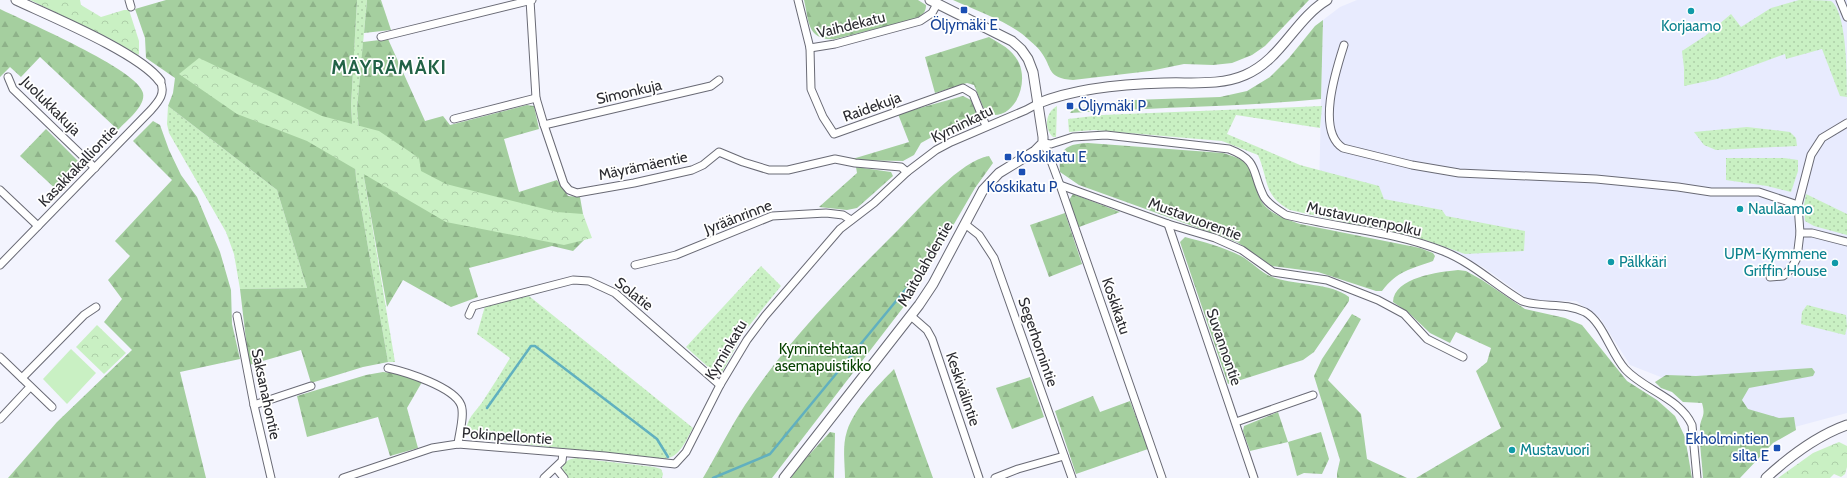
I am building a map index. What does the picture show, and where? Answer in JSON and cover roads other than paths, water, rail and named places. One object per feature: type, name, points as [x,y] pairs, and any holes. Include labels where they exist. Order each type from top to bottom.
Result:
[{"type":"street","points":[[16,0],[120,51],[151,71],[160,81]]},
{"type":"street","points":[[381,37],[531,0]]},
{"type":"street","name":"Mäyrämäentie","points":[[531,0],[536,98],[564,184],[569,190],[577,193],[634,183],[692,170],[703,165],[719,152],[743,162],[769,170],[788,170],[835,159],[842,159],[855,163],[901,167],[908,172]]},
{"type":"street","points":[[798,0],[810,48]]},
{"type":"street","name":"Kyminkatu","points":[[675,464],[686,452],[720,386],[747,340],[764,316],[831,238],[851,220],[874,203],[908,172],[951,142],[1026,110],[1050,98],[1114,86],[1216,82],[1238,78],[1255,70],[1271,57],[1306,18],[1328,0]]},
{"type":"street","points":[[1840,0],[1847,17]]},
{"type":"street","points":[[933,2],[1016,44],[1024,53],[1031,65],[1039,103],[1043,144]]},
{"type":"street","name":"Vaihdekatu","points":[[810,48],[835,44],[920,21],[932,13],[933,2]]},
{"type":"street","points":[[1344,45],[1334,79],[1330,113],[1332,137],[1336,143],[1343,148],[1412,165],[1459,173],[1596,179],[1678,187],[1711,192],[1759,192],[1798,204]]},
{"type":"street","name":"Raidekuja","points":[[810,48],[811,89],[822,117],[834,134],[963,88],[973,94],[986,126]]},
{"type":"street","name":"Juolukkakuja","points":[[8,77],[13,89],[95,168]]},
{"type":"street","name":"Simonkuja","points":[[544,125],[711,86],[719,80]]},
{"type":"street","name":"Kasakkakalliontie","points":[[0,265],[157,104],[163,91],[160,81]]},
{"type":"street","points":[[454,119],[536,98]]},
{"type":"street","points":[[1770,277],[1783,276],[1791,269],[1796,258],[1800,233],[1798,204],[1811,155],[1822,138],[1847,123]]},
{"type":"street","name":"Mustavuorenpolku","points":[[1043,144],[1051,144],[1073,137],[1106,135],[1229,148],[1241,153],[1249,160],[1264,197],[1271,205],[1286,215],[1411,239],[1444,251],[1465,261],[1522,302],[1567,306],[1586,313],[1599,327],[1625,369],[1667,399],[1689,418],[1692,425],[1697,478]]},
{"type":"street","name":"Koskikatu","points":[[1043,144],[1047,150],[1060,185],[1162,478]]},
{"type":"street","name":"Maitolahdentie","points":[[784,478],[911,316],[933,284],[976,202],[990,182],[999,174],[1043,144]]},
{"type":"street","name":"Mustavuorentie","points":[[1060,185],[1168,224],[1215,238],[1242,250],[1273,272],[1327,280],[1378,300],[1404,314],[1427,339],[1463,358]]},
{"type":"street","points":[[0,190],[38,226]]},
{"type":"street","name":"Jyräänrinne","points":[[635,264],[676,255],[772,216],[826,213],[843,215],[851,220]]},
{"type":"street","name":"Segerhornintie","points":[[965,224],[979,235],[994,258],[1072,478]]},
{"type":"street","name":"Suvannontie","points":[[1168,224],[1254,478]]},
{"type":"street","points":[[1800,233],[1812,233],[1847,242]]},
{"type":"street","name":"Solatie","points":[[469,315],[473,306],[573,280],[589,281],[615,293],[720,386]]},
{"type":"street","points":[[22,378],[84,315],[96,307]]},
{"type":"street","name":"Saksanahontie","points":[[237,316],[254,405],[271,478]]},
{"type":"street","name":"Keskivälintie","points":[[911,316],[927,330],[932,339],[979,478]]},
{"type":"street","points":[[0,357],[52,407]]},
{"type":"street","points":[[388,368],[411,374],[437,385],[455,397],[461,404],[463,414],[459,429],[458,444]]},
{"type":"street","points":[[254,405],[311,386]]},
{"type":"street","points":[[0,419],[30,387]]},
{"type":"street","points":[[1236,422],[1313,395]]},
{"type":"street","points":[[1766,478],[1788,459],[1807,446],[1831,431],[1847,425]]},
{"type":"street","name":"Pokinpellontie","points":[[343,478],[355,476],[432,448],[458,444],[675,464]]},
{"type":"street","points":[[544,478],[562,461],[563,453]]},
{"type":"street","points":[[995,478],[1018,469],[1064,456]]},
{"type":"street","points":[[556,468],[564,478]]},
{"type":"waterway","points":[[713,478],[770,454],[906,289]]},
{"type":"waterway","points":[[487,408],[531,346],[535,346],[657,439],[668,457]]},
{"type":"place","name":"Öljymäki E","points":[[964,10]]},
{"type":"place","name":"Korjaamo","points":[[1691,11]]},
{"type":"place","name":"Öljymäki P","points":[[1070,106]]},
{"type":"place","name":"Koskikatu E","points":[[1008,157]]},
{"type":"place","name":"Koskikatu P","points":[[1022,172]]},
{"type":"place","name":"Naulaamo","points":[[1740,209]]},
{"type":"place","name":"Pälkkäri","points":[[1611,262]]},
{"type":"place","name":"UPM-Kymmene Griffin House","points":[[1835,263]]},
{"type":"place","name":"Ekholmintien silta E","points":[[1777,448]]},
{"type":"place","name":"Mustavuori","points":[[1512,450]]},
{"type":"district","name":"MÄYRÄMÄKI","points":[[389,67]]},
{"type":"park label","name":"Kymintehtaan asemapuistikko","points":[[823,358]]}]
